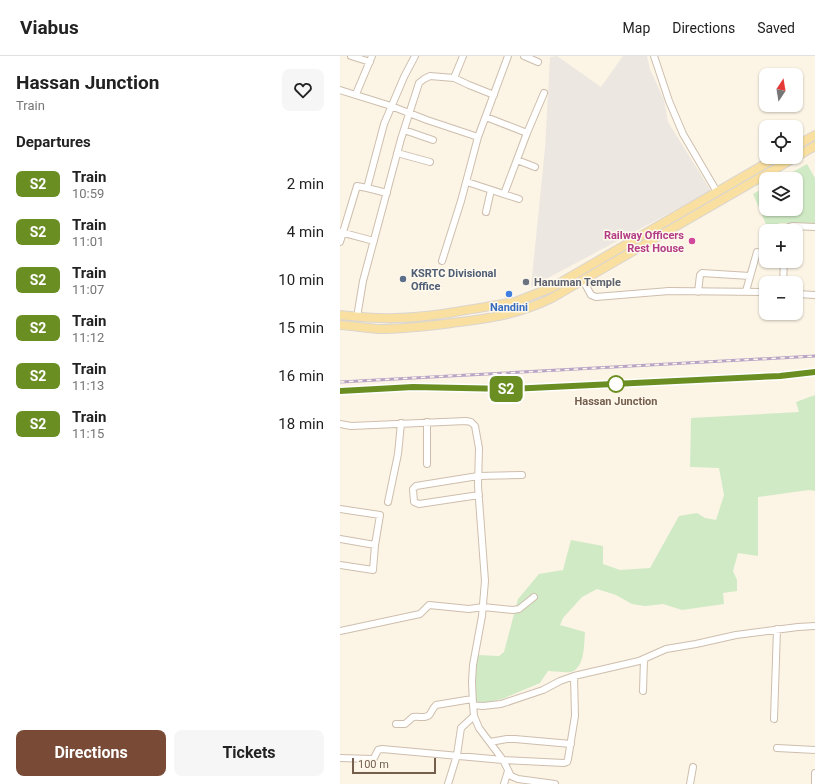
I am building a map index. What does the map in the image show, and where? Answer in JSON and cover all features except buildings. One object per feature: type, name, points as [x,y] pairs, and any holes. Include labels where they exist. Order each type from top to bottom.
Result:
[{"type":"main road","points":[[803,142],[815,135]]},
{"type":"main road","points":[[340,325],[379,328],[434,325],[495,317],[516,313],[535,306],[552,298],[815,146]]},
{"type":"main road","points":[[340,315],[396,318],[433,315],[515,302],[548,289],[765,164]]},
{"type":"main road","points":[[707,198],[712,206]]},
{"type":"main road","points":[[548,289],[552,298]]},
{"type":"main road","points":[[433,315],[434,325]]},
{"type":"street","points":[[351,56],[371,59],[356,94]]},
{"type":"street","points":[[366,188],[384,124],[391,106],[416,56]]},
{"type":"street","points":[[454,78],[463,56]]},
{"type":"street","points":[[442,261],[478,137],[508,56]]},
{"type":"street","points":[[524,56],[538,62]]},
{"type":"street","points":[[654,56],[669,101],[683,134],[716,192]]},
{"type":"street","points":[[357,317],[363,282],[397,153],[419,83],[430,76],[454,78],[494,95]]},
{"type":"street","points":[[340,90],[356,94],[478,137]]},
{"type":"street","points":[[504,194],[544,93]]},
{"type":"street","points":[[486,117],[527,133]]},
{"type":"street","points":[[404,130],[433,140]]},
{"type":"street","points":[[397,153],[430,162]]},
{"type":"street","points":[[517,160],[535,167]]},
{"type":"street","points":[[466,182],[519,199]]},
{"type":"street","points":[[340,242],[341,232],[357,186],[387,193]]},
{"type":"street","points":[[486,212],[491,190]]},
{"type":"street","points":[[803,226],[815,227]]},
{"type":"street","points":[[341,232],[374,241]]},
{"type":"street","points":[[746,291],[757,252]]},
{"type":"street","points":[[698,292],[700,276],[702,273],[750,276]]},
{"type":"street","points":[[583,280],[591,295],[596,297],[648,292],[759,292]]},
{"type":"street","points":[[803,294],[815,295]]},
{"type":"street","points":[[340,424],[351,426],[466,421],[471,422],[475,426],[479,448],[478,476],[485,581],[483,608],[473,665],[472,682],[474,716],[479,728],[504,760],[511,776],[518,779],[539,783],[555,784]]},
{"type":"street","points":[[427,422],[427,464]]},
{"type":"street","points":[[388,502],[398,454],[401,424]]},
{"type":"street","points":[[479,495],[419,504],[414,502],[413,489],[416,486],[478,476],[522,475]]},
{"type":"street","points":[[340,509],[380,515],[373,570],[340,565]]},
{"type":"street","points":[[340,539],[375,545]]},
{"type":"street","points":[[340,631],[420,614],[429,605],[469,609],[483,608],[513,610],[534,597]]},
{"type":"street","points":[[396,724],[404,724],[413,717],[428,717],[436,705],[473,702],[483,706],[501,704],[543,690],[560,681],[574,676],[639,661],[666,649],[736,635],[777,629],[815,626]]},
{"type":"street","points":[[774,719],[777,629]]},
{"type":"street","points":[[643,691],[644,659]]},
{"type":"street","points":[[340,758],[372,759],[378,750],[382,749],[504,760],[567,762],[571,744],[575,708],[574,676]]},
{"type":"street","points":[[448,784],[457,755],[461,728],[474,716]]},
{"type":"street","points":[[490,742],[515,739],[571,744]]},
{"type":"street","points":[[777,748],[815,750]]},
{"type":"street","points":[[690,784],[692,767]]},
{"type":"street","points":[[504,784],[508,771]]},
{"type":"street","points":[[815,773],[815,784]]},
{"type":"shaded area","points":[[557,56],[601,87],[623,56],[647,56],[650,69],[664,100],[668,122],[711,191],[531,287],[545,148],[550,57]]},
{"type":"green space","points":[[807,164],[815,178],[815,224],[766,224],[762,216],[803,216],[803,172],[793,172]]},
{"type":"green space","points":[[759,191],[759,208],[753,194]]},
{"type":"green space","points":[[815,395],[815,491],[809,490],[758,497],[758,556],[738,553],[733,571],[737,580],[737,591],[723,593],[724,604],[682,610],[663,604],[645,606],[632,604],[616,595],[597,589],[582,597],[563,618],[560,625],[585,632],[583,655],[576,670],[571,672],[548,671],[540,683],[502,699],[485,703],[476,701],[475,671],[478,655],[499,656],[504,652],[518,599],[539,574],[563,570],[571,540],[603,546],[603,564],[620,570],[650,568],[679,516],[697,513],[705,518],[716,520],[724,495],[719,468],[690,467],[691,418],[799,412],[796,402]]},
{"type":"railway","points":[[340,382],[815,356]]},
{"type":"railway","points":[[340,391],[413,387],[510,389],[779,376],[815,372]]},
{"type":"train","name":"S2","points":[[340,391],[413,387],[485,390],[780,376],[815,372]]},
{"type":"place","name":"Railway Officers Rest House","points":[[692,241]]},
{"type":"place","name":"KSRTC Divisional Office","points":[[403,279]]},
{"type":"place","name":"Hanuman Temple","points":[[526,282]]},
{"type":"place","name":"Nandini","points":[[509,294]]},
{"type":"place","name":"Hassan Junction","points":[[616,384]]}]
